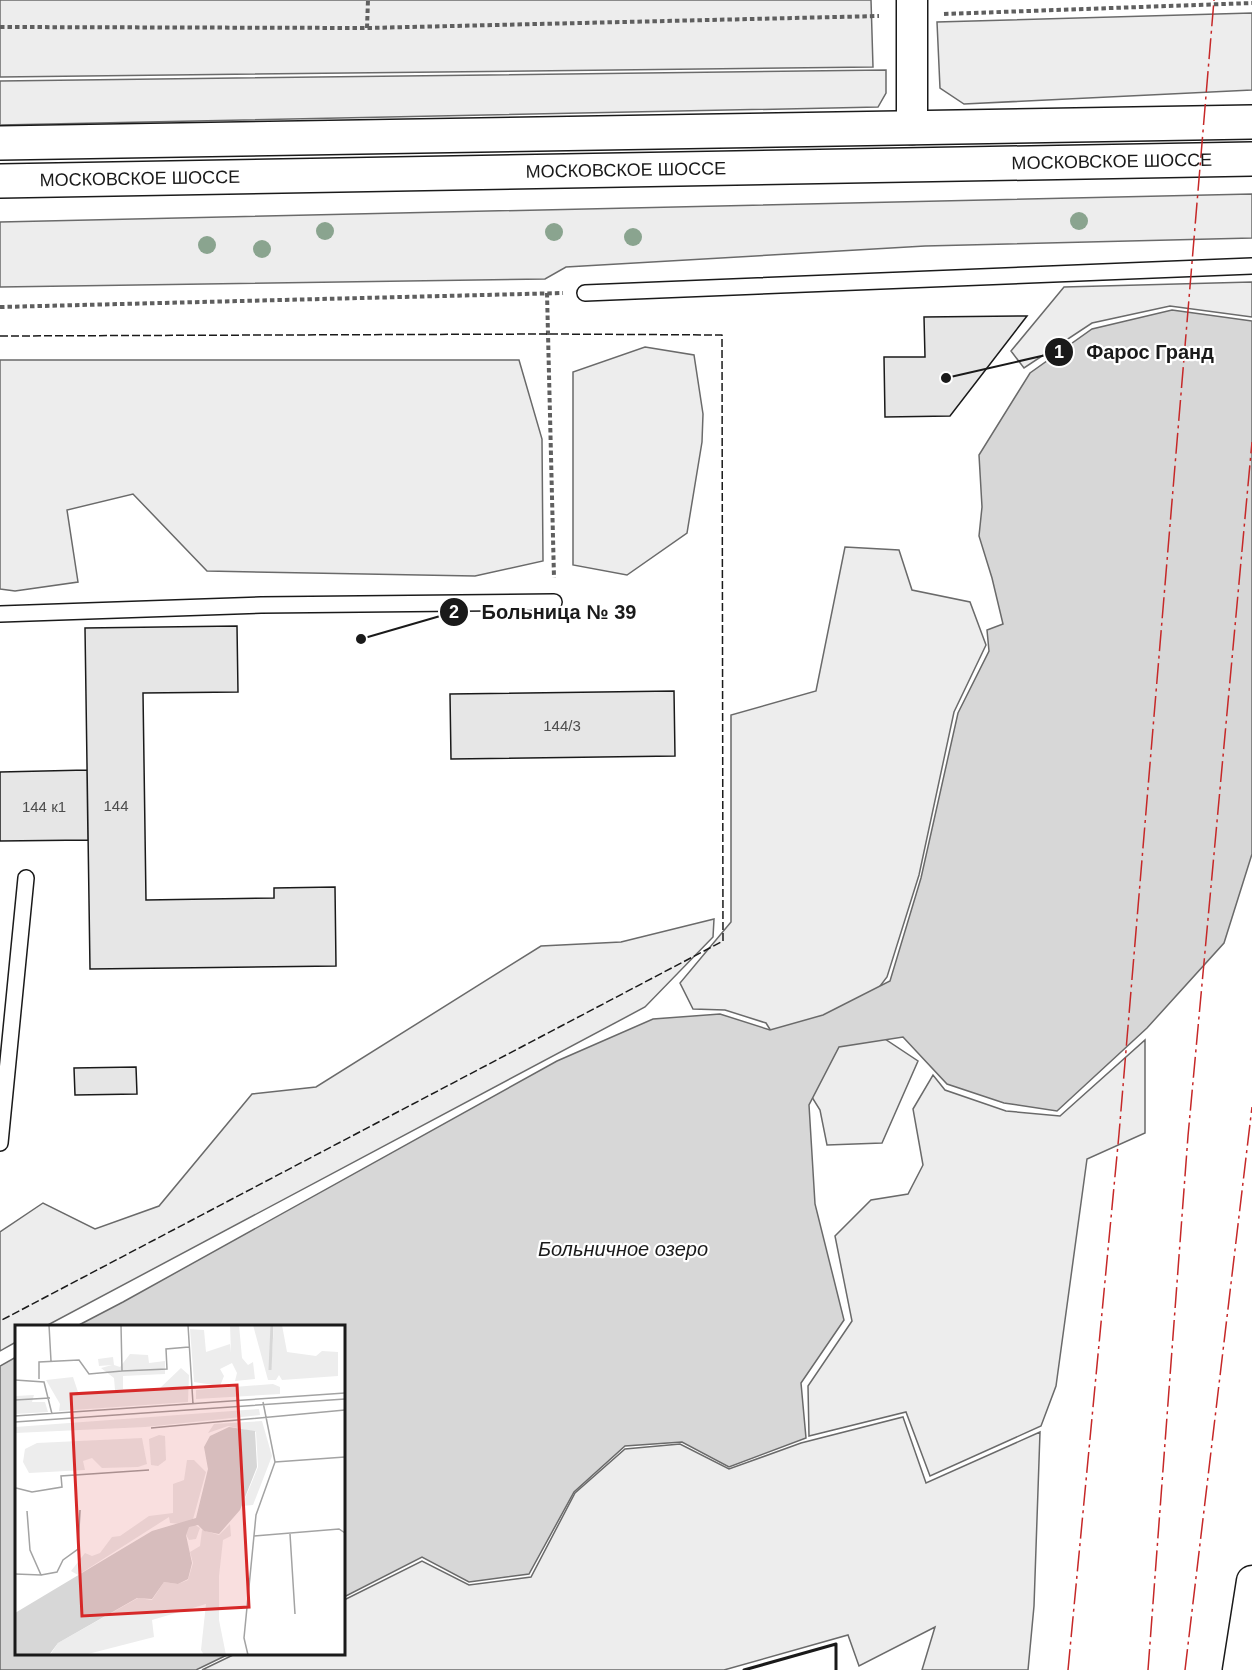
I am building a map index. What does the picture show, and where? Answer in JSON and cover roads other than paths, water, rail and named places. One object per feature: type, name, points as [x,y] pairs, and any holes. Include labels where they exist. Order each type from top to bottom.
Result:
[{"type":"main road","name":"МОСКОВСКОЕ ШОССЕ","points":[[0,143],[1252,122]]},
{"type":"main road","name":"МОСКОВСКОЕ ШОССЕ","points":[[0,181],[1252,159]]},
{"type":"street","points":[[912,8],[912,129]]},
{"type":"street","points":[[1238,1670],[1252,1581]]},
{"type":"lane","points":[[585,293],[1252,266]]},
{"type":"lane","points":[[0,614],[261,605],[554,602]]},
{"type":"lane","points":[[0,1143],[26,878]]},
{"type":"water","name":"Больничное озеро","points":[[1172,310],[1252,321],[1252,854],[1224,943],[1147,1028],[1057,1111],[1004,1103],[947,1084],[903,1037],[839,1047],[809,1105],[815,1204],[844,1320],[801,1383],[806,1438],[729,1467],[682,1442],[625,1446],[574,1492],[529,1574],[469,1582],[422,1557],[345,1596],[345,1325],[79,1325],[557,1061],[653,1019],[720,1014],[770,1030],[823,1015],[890,981],[921,878],[958,713],[989,651],[987,630],[1003,624],[979,536],[982,507],[979,455],[1030,373],[1092,329]]},
{"type":"water","points":[[15,1358],[15,1655],[227,1655],[196,1670],[0,1670],[0,1366]]},
{"type":"place","name":"Фарос Гранд","points":[[946,378]]},
{"type":"place","name":"Больница № 39","points":[[361,639]]}]
